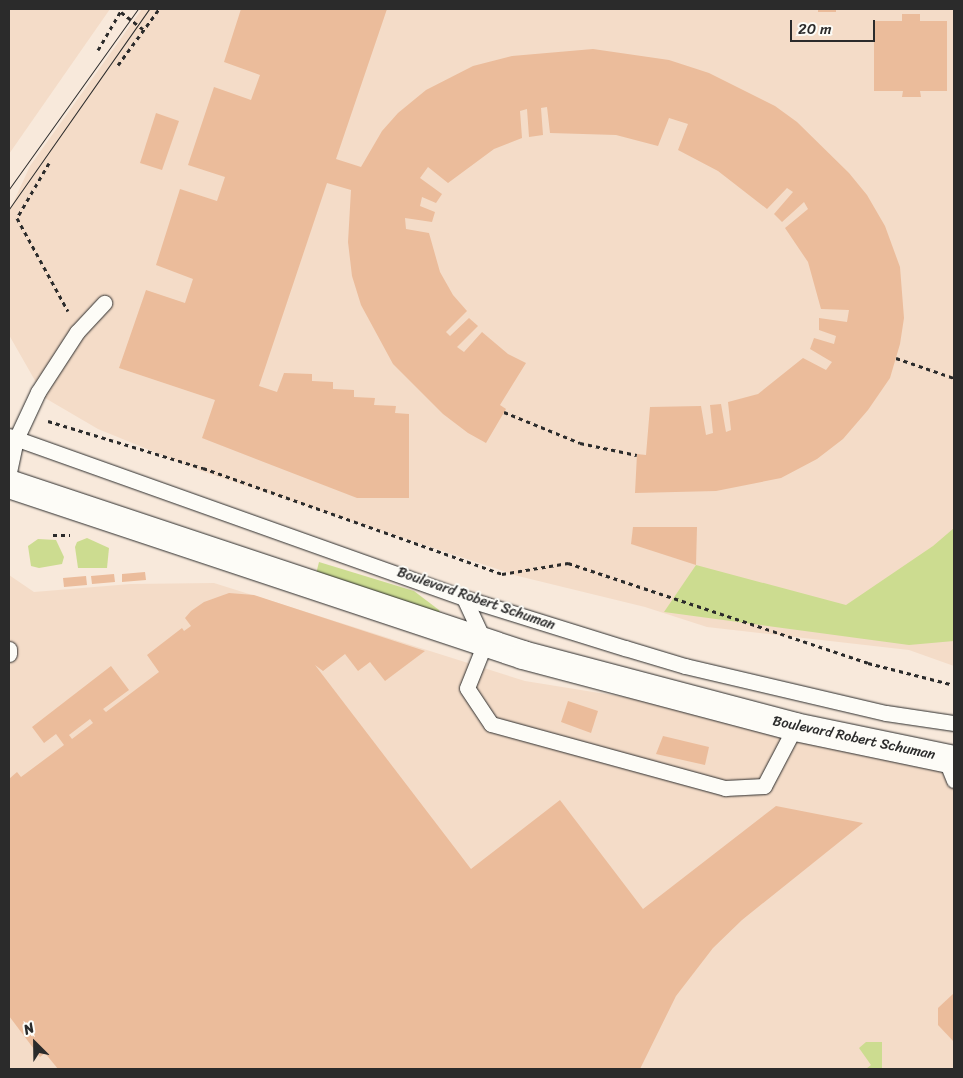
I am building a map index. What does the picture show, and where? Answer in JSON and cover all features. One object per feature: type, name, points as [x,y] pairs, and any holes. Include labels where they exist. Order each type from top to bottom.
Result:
[{"type":"main road","name":"Boulevard Robert Schuman","points":[[9,484],[485,643],[795,727],[951,766]]},
{"type":"lane","points":[[9,472],[13,437],[38,392],[78,332],[104,303]]},
{"type":"lane","name":"Boulevard Robert Schuman","points":[[13,437],[464,598],[685,666],[886,713],[954,723]]},
{"type":"lane","points":[[464,598],[485,643],[467,688],[491,724],[716,786],[764,786],[795,727]]},
{"type":"lane","points":[[9,649],[9,654]]},
{"type":"path","points":[[118,65],[159,9]]},
{"type":"path","points":[[98,50],[122,10],[144,30]]},
{"type":"path","points":[[49,163],[17,218],[61,292],[78,332]]},
{"type":"path","points":[[896,358],[954,378]]},
{"type":"path","points":[[504,412],[580,443],[637,455]]},
{"type":"path","points":[[26,416],[203,468],[502,574],[568,564],[868,663],[954,685]]},
{"type":"shaded area","points":[[9,9],[110,9],[9,154]]},
{"type":"shaded area","points":[[142,9],[954,9],[954,666],[909,650],[707,627],[645,607],[518,576],[201,471],[98,429],[45,398],[9,335],[9,212],[30,166]]},
{"type":"shaded area","points":[[9,575],[34,592],[130,584],[214,583],[525,681],[774,721],[954,762],[954,1069],[9,1069]]},
{"type":"green space","points":[[954,528],[954,641],[909,645],[664,612],[696,565],[846,605],[933,546]]},
{"type":"green space","points":[[87,538],[109,548],[107,568],[78,568],[75,547],[77,542]]},
{"type":"green space","points":[[38,539],[56,540],[64,557],[62,564],[39,568],[31,566],[28,546]]},
{"type":"green space","points":[[319,562],[414,591],[439,610],[442,617],[315,578]]},
{"type":"green space","points":[[866,1042],[882,1042],[882,1069],[866,1069],[871,1065],[859,1048]]},
{"type":"building","points":[[241,9],[387,9],[336,159],[361,167],[382,131],[398,113],[426,90],[473,66],[512,56],[593,49],[669,60],[709,73],[775,106],[797,122],[849,173],[867,195],[885,226],[900,267],[904,318],[900,344],[890,378],[868,410],[843,439],[817,459],[781,478],[716,491],[635,493],[637,454],[646,455],[650,407],[701,406],[706,435],[713,433],[710,405],[721,404],[726,432],[731,430],[728,402],[758,394],[803,358],[826,370],[832,362],[810,349],[814,338],[834,344],[836,336],[819,330],[819,318],[847,322],[849,310],[821,309],[808,262],[785,228],[808,209],[804,202],[782,222],[774,214],[793,192],[787,188],[767,209],[718,171],[678,150],[688,124],[669,118],[658,146],[616,135],[550,133],[547,107],[541,108],[543,135],[529,137],[527,109],[520,111],[522,138],[494,149],[448,183],[428,167],[420,178],[442,194],[436,203],[422,197],[420,206],[435,212],[432,222],[405,218],[406,229],[429,233],[440,272],[453,295],[467,311],[446,332],[450,336],[469,318],[478,326],[457,347],[464,352],[482,332],[508,354],[526,363],[500,405],[506,409],[486,443],[468,433],[443,414],[393,364],[361,305],[352,276],[348,242],[351,190],[327,183],[259,386],[277,392],[284,373],[312,374],[312,381],[333,382],[333,389],[354,390],[354,397],[375,398],[374,405],[396,406],[395,413],[409,414],[409,498],[357,498],[202,438],[215,400],[119,368],[146,290],[185,303],[193,279],[156,265],[180,189],[217,201],[225,177],[188,165],[214,87],[251,100],[260,75],[224,62]]},
{"type":"building","points":[[818,9],[836,9],[836,12],[818,12]]},
{"type":"building","points":[[902,14],[920,14],[920,21],[947,21],[947,91],[920,91],[921,97],[902,97],[903,91],[874,91],[874,21],[902,21]]},
{"type":"building","points":[[156,113],[179,121],[162,170],[140,163]]},
{"type":"building","points":[[633,527],[697,527],[696,565],[631,544]]},
{"type":"building","points":[[145,572],[146,580],[122,582],[122,574]]},
{"type":"building","points":[[114,574],[115,582],[92,584],[91,576]]},
{"type":"building","points":[[86,576],[87,585],[64,587],[63,578]]},
{"type":"building","points":[[229,593],[254,595],[425,651],[385,681],[370,662],[358,671],[345,654],[323,671],[315,665],[471,869],[560,800],[643,909],[776,806],[863,823],[742,920],[713,948],[676,996],[640,1069],[58,1069],[45,1053],[40,1057],[9,1016],[9,779],[17,772],[21,777],[64,745],[56,734],[44,743],[32,727],[111,666],[129,690],[103,709],[106,712],[159,672],[147,655],[182,628],[184,631],[191,626],[185,618],[204,602]],"holes":[[[90,719],[93,723],[72,739],[69,735]]]},
{"type":"building","points":[[568,701],[598,711],[591,733],[561,722]]},
{"type":"building","points":[[663,736],[709,747],[705,765],[656,754]]},
{"type":"building","points":[[954,993],[954,1042],[938,1025],[938,1008]]},
{"type":"tram line","points":[[9,189],[138,9]]},
{"type":"tram line","points":[[9,209],[149,9]]}]
